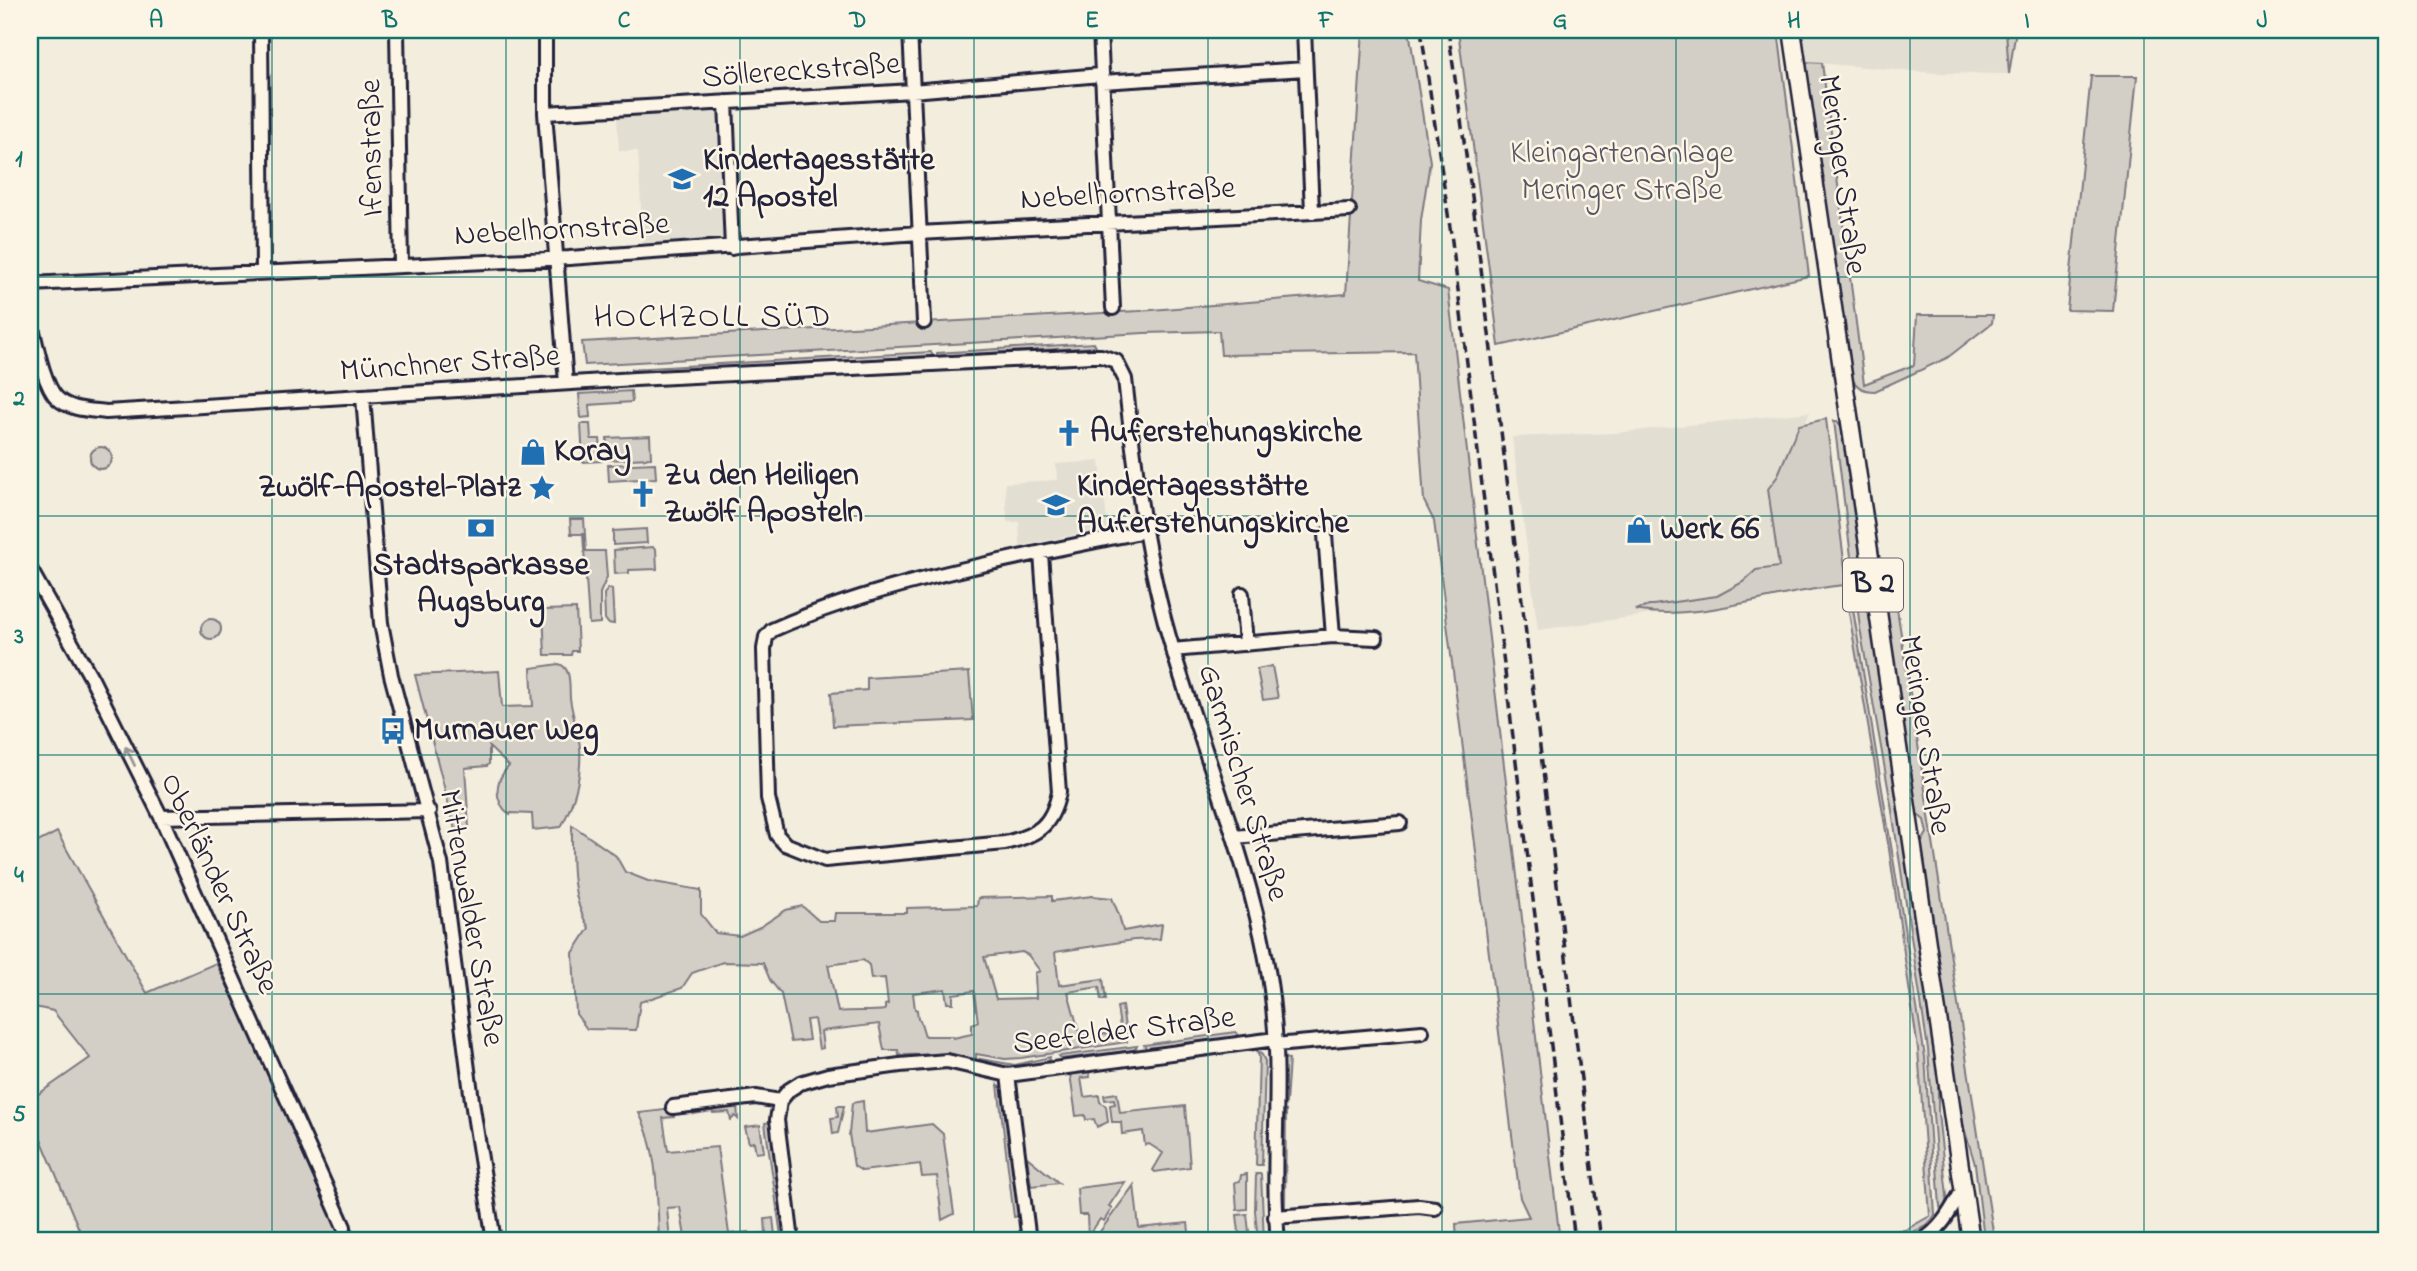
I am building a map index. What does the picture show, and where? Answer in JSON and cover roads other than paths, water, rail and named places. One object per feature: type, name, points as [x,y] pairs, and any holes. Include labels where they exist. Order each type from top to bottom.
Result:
[{"type":"main road","name":"Meringer Straße","points":[[1792,30],[1971,1241]]},
{"type":"street","points":[[261,30],[263,271]]},
{"type":"street","name":"Ifenstraße","points":[[397,30],[401,265]]},
{"type":"street","points":[[545,30],[545,113],[566,383]]},
{"type":"street","points":[[910,30],[924,323]]},
{"type":"street","points":[[1100,30],[1113,309]]},
{"type":"street","points":[[1304,30],[1312,211]]},
{"type":"street","name":"Söllereckstraße","points":[[545,113],[1305,69]]},
{"type":"street","points":[[726,102],[732,248]]},
{"type":"street","name":"Nebelhornstraße","points":[[30,284],[556,258],[732,248],[919,233],[1349,210]]},
{"type":"street","name":"Münchner Straße","points":[[30,319],[44,372],[58,398],[80,409],[106,412],[566,383],[1101,356]]},
{"type":"street","name":"Garmischer Straße","points":[[1101,356],[1116,361],[1125,379],[1145,531],[1156,588],[1172,650],[1234,837],[1261,934],[1275,1042],[1275,1217],[1278,1241]]},
{"type":"street","name":"Mittenwalder Straße","points":[[363,397],[381,623],[391,675],[441,863],[494,1241]]},
{"type":"street","points":[[1041,554],[1059,792],[1051,818],[1043,828],[1025,838],[1005,843],[874,857],[825,860],[785,844],[777,835],[768,798],[764,666],[766,637],[772,630],[888,590],[1041,554],[1145,531]]},
{"type":"street","points":[[1325,535],[1333,636]]},
{"type":"street","name":"Oberländer Straße","points":[[30,569],[92,679],[161,817],[344,1227]]},
{"type":"street","points":[[1242,594],[1246,644]]},
{"type":"street","points":[[1172,650],[1333,636],[1376,638]]},
{"type":"street","points":[[161,817],[429,811]]},
{"type":"street","points":[[1234,837],[1400,823]]},
{"type":"street","name":"Seefelder Straße","points":[[780,1101],[789,1090],[800,1083],[819,1077],[900,1065],[947,1061],[1008,1075],[1275,1042],[1422,1032]]},
{"type":"street","points":[[1008,1075],[1029,1241]]},
{"type":"street","points":[[673,1107],[756,1097],[780,1101],[778,1120],[792,1241]]},
{"type":"street","points":[[1921,1241],[1936,1231],[1962,1191]]},
{"type":"street","points":[[1275,1217],[1419,1206],[1435,1208]]},
{"type":"railway","points":[[1421,30],[1452,241],[1575,1241]]},
{"type":"railway","points":[[1448,30],[1472,196],[1601,1241]]},
{"type":"place","name":"Kindertagesstätte 12 Apostel","points":[[682,179]]},
{"type":"place","name":"Auferstehungskirche","points":[[1069,433]]},
{"type":"place","name":"Koray","points":[[533,452]]},
{"type":"place","name":"Zwölf-Apostel-Platz","points":[[542,488]]},
{"type":"place","name":"Zu den Heiligen Zwölf Aposteln","points":[[643,494]]},
{"type":"place","name":"Kindertagesstätte Auferstehungskirche","points":[[1056,505]]},
{"type":"place","name":"Stadtsparkasse Augsburg","points":[[481,528]]},
{"type":"place","name":"Werk 66","points":[[1639,530]]},
{"type":"place","name":"Murnauer Weg","points":[[393,731]]},
{"type":"district","name":"HOCHZOLL SÜD","points":[[713,318]]},
{"type":"park label","name":"Kleingartenanlage Meringer Straße","points":[[1622,172]]}]
